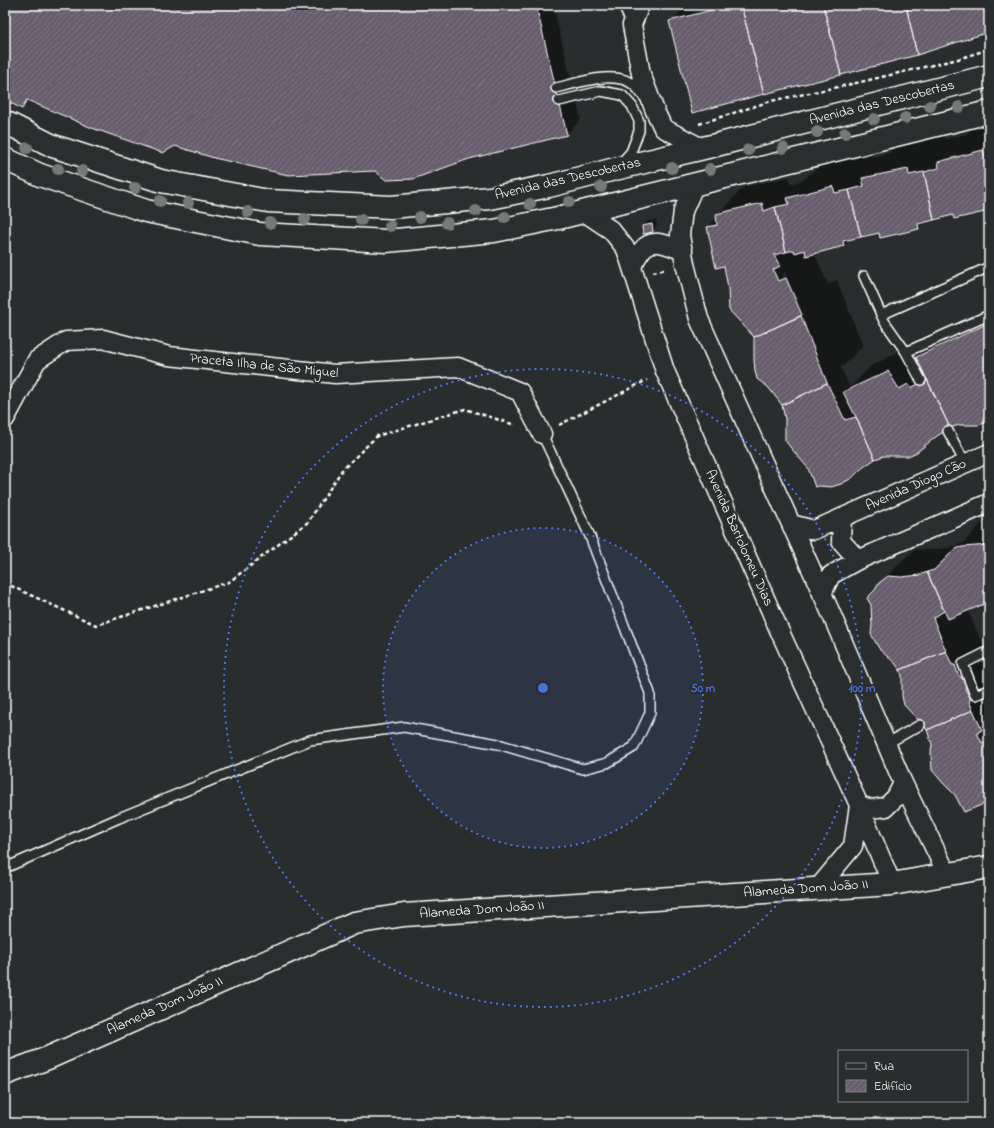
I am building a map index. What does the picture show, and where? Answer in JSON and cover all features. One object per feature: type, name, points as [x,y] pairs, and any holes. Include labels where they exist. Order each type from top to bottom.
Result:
[{"type":"main road","name":"Avenida das Descobertas","points":[[5,122],[53,146],[161,181],[268,201],[391,207],[490,198],[549,186],[989,76]]},
{"type":"main road","points":[[5,159],[40,175],[146,211],[260,234],[386,241],[494,231],[584,212],[989,112]]},
{"type":"main road","name":"Alameda Dom João II","points":[[5,1074],[48,1058],[354,923],[404,916],[892,884],[989,867]]},
{"type":"street","points":[[640,5],[632,25],[641,74],[655,111],[663,128],[702,148]]},
{"type":"street","points":[[695,184],[683,211],[680,235],[684,258],[700,319],[822,594],[902,783],[947,874]]},
{"type":"street","name":"Avenida Bartolomeu Dias","points":[[584,212],[611,230],[626,249],[665,371],[859,805],[892,884]]},
{"type":"street","points":[[634,271],[643,249],[651,243],[663,243],[684,258]]},
{"type":"street","name":"Praceta Ilha de São Miguel","points":[[5,419],[37,360],[66,341],[102,339],[169,356],[335,374],[458,367],[520,392],[542,434]]},
{"type":"street","name":"Avenida Diogo Cão","points":[[791,524],[814,530],[989,453]]},
{"type":"street","points":[[822,594],[831,575],[858,560],[989,503]]},
{"type":"street","points":[[842,518],[841,541],[858,560]]},
{"type":"street","points":[[818,888],[853,846],[859,805],[872,809],[886,807],[896,797],[902,783]]},
{"type":"lane","points":[[623,5],[632,25]]},
{"type":"lane","points":[[556,88],[598,78],[620,78],[635,85],[655,111]]},
{"type":"lane","points":[[559,101],[601,91],[622,95],[632,106],[639,121],[638,135],[632,152],[615,169]]},
{"type":"lane","points":[[881,315],[989,267]]},
{"type":"lane","points":[[864,276],[884,321],[906,352],[921,380]]},
{"type":"lane","points":[[906,352],[989,315]]},
{"type":"lane","points":[[948,431],[965,463]]},
{"type":"lane","points":[[5,868],[119,818],[310,740],[404,726],[498,744],[583,769],[607,763],[634,747],[650,713],[650,693],[589,534],[542,434]]},
{"type":"lane","points":[[989,651],[963,664],[975,695],[989,690]]},
{"type":"lane","points":[[886,744],[920,725]]},
{"type":"path","points":[[697,125],[771,101],[958,59],[989,49]]},
{"type":"path","points":[[634,271],[684,258]]},
{"type":"path","points":[[5,582],[96,625],[229,582],[308,522],[342,470],[377,436],[465,409],[542,434],[665,371]]},
{"type":"building","points":[[5,5],[536,5],[567,135],[469,159],[413,179],[386,180],[375,171],[288,175],[214,158],[175,146],[163,153],[92,128],[27,100],[22,109],[5,100]]},
{"type":"building","points":[[731,5],[741,5],[764,94],[692,113],[669,21]]},
{"type":"building","points":[[741,5],[823,5],[841,75],[764,94]]},
{"type":"building","points":[[823,5],[906,5],[917,55],[841,75]]},
{"type":"building","points":[[906,5],[989,5],[989,32],[917,55]]},
{"type":"building","points":[[983,150],[985,157],[989,156],[989,211],[954,219],[953,215],[934,220],[924,172],[939,168],[938,162]]},
{"type":"building","points":[[908,169],[909,175],[924,172],[934,220],[918,224],[919,229],[880,238],[879,233],[861,237],[849,190],[864,186],[862,178]]},
{"type":"building","points":[[833,186],[835,193],[849,190],[861,237],[843,241],[844,246],[806,256],[805,250],[795,253],[794,250],[786,252],[775,207],[789,204],[787,198]]},
{"type":"building","points":[[762,203],[764,211],[775,207],[786,252],[774,255],[780,266],[773,270],[778,281],[786,278],[802,315],[754,337],[729,310],[728,288],[724,266],[716,268],[707,227],[717,225],[716,214]]},
{"type":"building","points":[[652,224],[653,232],[643,234],[642,226]]},
{"type":"building","points":[[801,316],[827,383],[782,405],[768,387],[757,379],[754,360],[754,337]]},
{"type":"building","points":[[984,325],[989,334],[989,422],[978,425],[959,425],[950,428],[916,357]]},
{"type":"building","points":[[888,371],[899,389],[908,384],[911,388],[927,379],[950,428],[917,452],[908,456],[884,456],[875,459],[843,392]]},
{"type":"building","points":[[827,383],[845,420],[856,417],[875,459],[861,469],[852,478],[841,484],[831,487],[815,487],[808,468],[785,440],[785,419],[782,405]]},
{"type":"building","points":[[989,545],[989,602],[948,619],[927,572],[934,570],[955,549]]},
{"type":"building","points":[[927,572],[944,611],[933,618],[946,651],[900,670],[895,663],[880,650],[871,634],[871,605],[867,598],[875,590],[879,583],[888,576],[901,577],[920,575]]},
{"type":"building","points":[[946,651],[952,665],[955,665],[958,675],[966,684],[965,689],[971,699],[969,701],[973,710],[927,730],[921,721],[916,718],[904,705],[902,696],[902,675],[900,670]]},
{"type":"building","points":[[973,710],[982,730],[977,733],[982,743],[989,739],[989,802],[964,812],[955,795],[932,770],[932,744],[927,730]]}]
